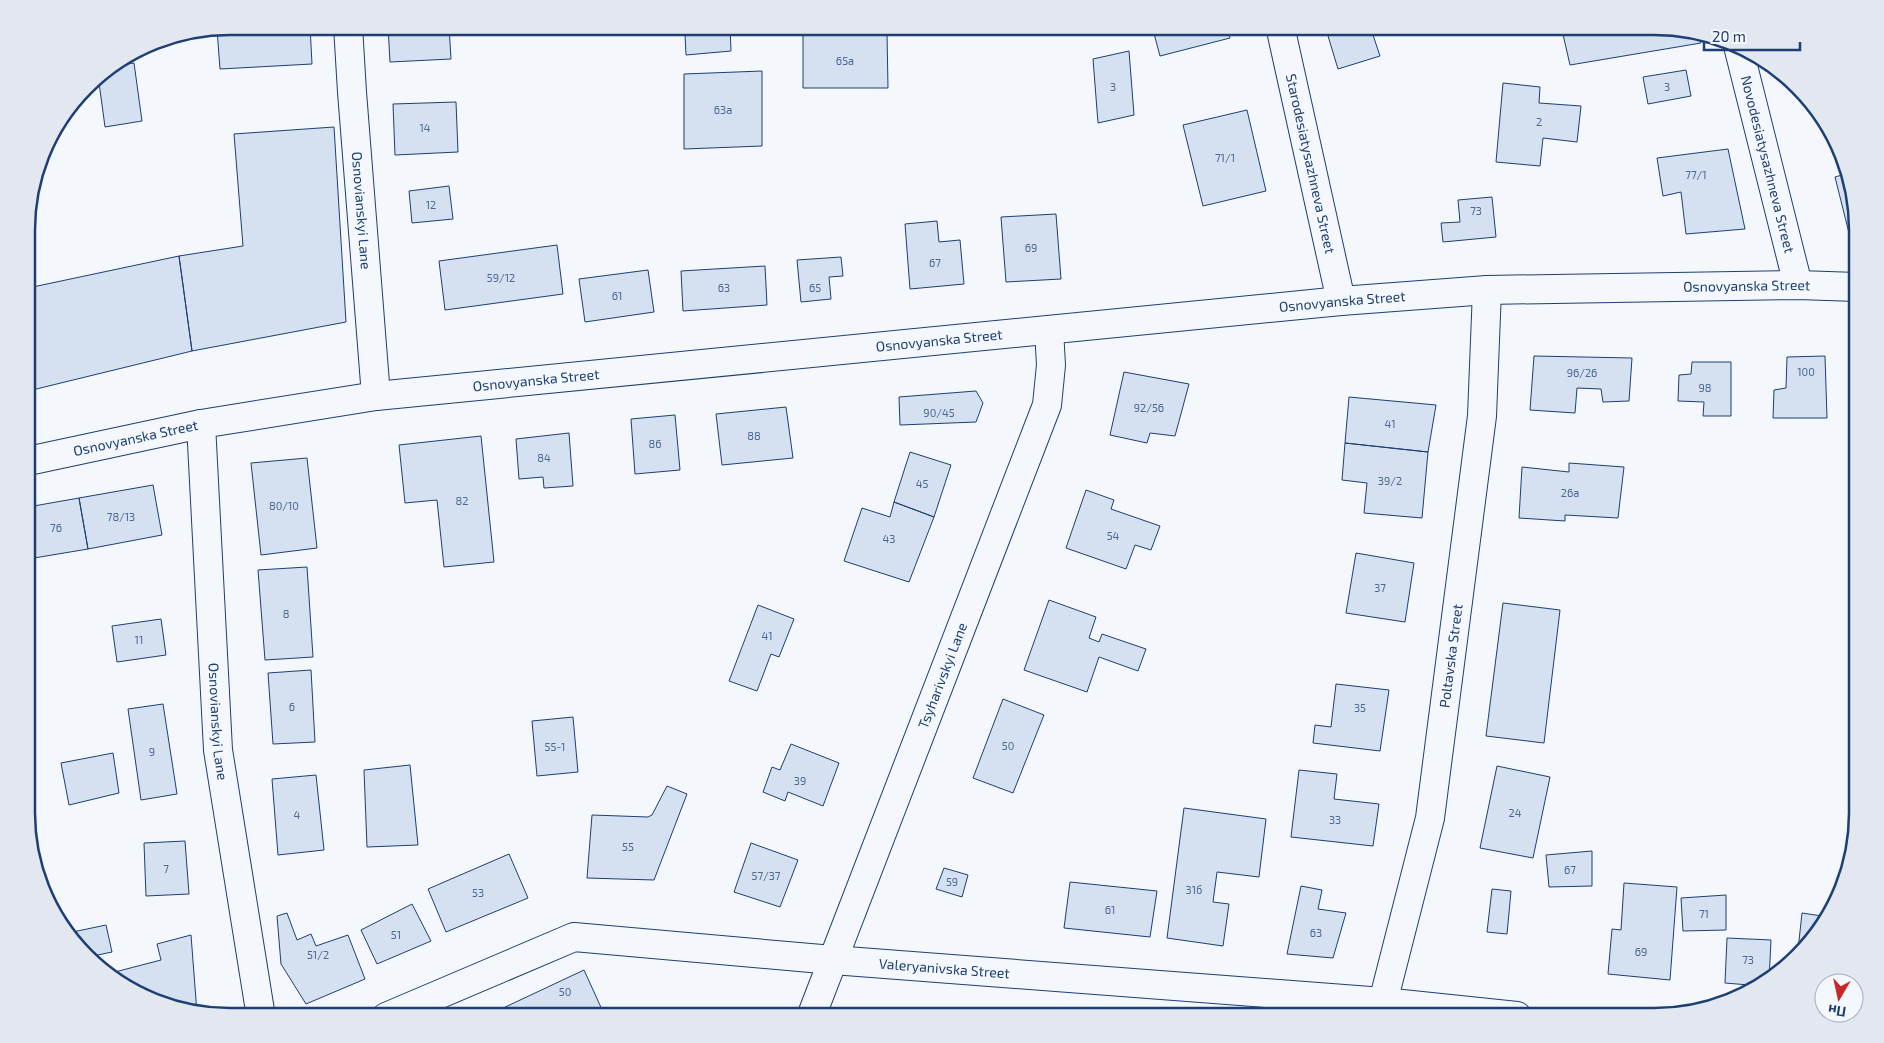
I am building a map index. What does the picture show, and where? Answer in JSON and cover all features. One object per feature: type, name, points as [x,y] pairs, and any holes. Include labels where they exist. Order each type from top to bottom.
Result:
[{"type":"street","name":"Osnovianskyi Lane","points":[[349,35],[376,396]]},
{"type":"street","name":"Starodesiatysazhneva Street","points":[[1282,35],[1341,301]]},
{"type":"street","name":"Novodesiatysazhneva Street","points":[[1740,55],[1798,285]]},
{"type":"street","name":"Osnovyanska Street","points":[[35,460],[202,424],[376,396],[1341,301],[1487,290],[1798,285],[1849,287]]},
{"type":"street","name":"Poltavska Street","points":[[1379,1008],[1430,818],[1482,416],[1487,290]]},
{"type":"street","name":"Tsyharivskyi Lane","points":[[814,1008],[1047,405],[1051,365],[1049,330]]},
{"type":"street","name":"Osnovianskyi Lane","points":[[202,424],[218,750],[260,1008]]},
{"type":"street","name":"Valeryanivska Street","points":[[407,1008],[574,938],[1368,1008]]},
{"type":"building","points":[[217,35],[310,35],[312,64],[220,69]]},
{"type":"building","points":[[388,35],[450,35],[451,59],[390,62]]},
{"type":"building","points":[[685,35],[730,35],[731,51],[686,55]]},
{"type":"building","points":[[803,35],[887,35],[888,88],[803,88]]},
{"type":"building","points":[[1154,35],[1229,35],[1230,38],[1160,56]]},
{"type":"building","points":[[1328,35],[1373,35],[1380,56],[1338,69]]},
{"type":"building","points":[[1563,35],[1667,35],[1700,41],[1701,43],[1570,65]]},
{"type":"building","points":[[1129,51],[1134,115],[1098,123],[1093,59]]},
{"type":"building","points":[[134,63],[142,121],[105,127],[99,85],[127,64]]},
{"type":"building","points":[[1686,70],[1691,96],[1648,104],[1643,77]]},
{"type":"building","points":[[762,71],[762,146],[684,149],[684,74]]},
{"type":"building","points":[[1503,83],[1540,87],[1539,103],[1581,106],[1577,142],[1543,138],[1540,166],[1496,162]]},
{"type":"building","points":[[456,102],[458,152],[395,155],[393,104]]},
{"type":"building","points":[[1247,110],[1266,191],[1203,206],[1183,125]]},
{"type":"building","points":[[334,127],[346,322],[192,351],[179,256],[243,246],[234,134]]},
{"type":"building","points":[[1728,149],[1745,229],[1686,234],[1681,192],[1663,196],[1657,158]]},
{"type":"building","points":[[1841,175],[1849,217],[1849,233],[1835,177]]},
{"type":"building","points":[[449,186],[453,219],[412,223],[409,191]]},
{"type":"building","points":[[1492,197],[1496,237],[1443,242],[1441,223],[1460,222],[1458,200]]},
{"type":"building","points":[[1056,214],[1061,279],[1006,282],[1001,217]]},
{"type":"building","points":[[937,221],[939,242],[960,240],[964,284],[910,289],[905,224]]},
{"type":"building","points":[[557,245],[563,294],[445,310],[439,261]]},
{"type":"building","points":[[179,256],[192,351],[35,389],[35,287]]},
{"type":"building","points":[[841,257],[843,276],[829,277],[831,299],[801,302],[797,260]]},
{"type":"building","points":[[765,266],[767,305],[683,311],[681,271]]},
{"type":"building","points":[[648,270],[654,312],[585,322],[579,279]]},
{"type":"building","points":[[1534,356],[1632,358],[1629,401],[1603,402],[1601,389],[1577,388],[1575,413],[1530,410]]},
{"type":"building","points":[[1825,356],[1827,418],[1773,418],[1774,390],[1786,388],[1787,357]]},
{"type":"building","points":[[1692,362],[1731,362],[1731,416],[1703,416],[1704,402],[1678,401],[1679,375],[1691,374]]},
{"type":"building","points":[[1124,372],[1189,384],[1175,436],[1150,433],[1147,443],[1110,435]]},
{"type":"building","points":[[976,391],[983,403],[976,422],[900,425],[899,397]]},
{"type":"building","points":[[1349,397],[1436,405],[1428,452],[1345,443]]},
{"type":"building","points":[[786,407],[793,458],[722,465],[716,414]]},
{"type":"building","points":[[675,415],[680,470],[635,474],[631,419]]},
{"type":"building","points":[[569,433],[573,486],[544,488],[543,477],[519,479],[516,439]]},
{"type":"building","points":[[481,436],[494,562],[444,567],[437,500],[405,503],[399,445]]},
{"type":"building","points":[[1345,443],[1428,452],[1422,518],[1364,513],[1367,483],[1342,480]]},
{"type":"building","points":[[910,452],[951,465],[934,517],[894,502]]},
{"type":"building","points":[[307,458],[317,548],[261,555],[251,463]]},
{"type":"building","points":[[1569,463],[1624,467],[1618,518],[1565,515],[1565,521],[1519,518],[1522,467],[1569,472]]},
{"type":"building","points":[[153,485],[162,535],[88,549],[79,498]]},
{"type":"building","points":[[1086,490],[1114,500],[1111,509],[1160,526],[1151,550],[1135,545],[1126,569],[1066,548]]},
{"type":"building","points":[[79,498],[88,549],[35,558],[35,506]]},
{"type":"building","points":[[894,502],[934,517],[909,582],[844,561],[862,508],[890,517]]},
{"type":"building","points":[[1356,553],[1414,563],[1405,622],[1346,613]]},
{"type":"building","points":[[307,567],[313,657],[265,660],[258,570]]},
{"type":"building","points":[[1049,600],[1096,617],[1089,638],[1099,642],[1102,634],[1146,649],[1138,671],[1099,657],[1087,692],[1024,670]]},
{"type":"building","points":[[1503,603],[1560,610],[1544,743],[1486,736]]},
{"type":"building","points":[[758,605],[794,619],[779,657],[771,654],[757,691],[729,681]]},
{"type":"building","points":[[161,619],[166,655],[117,662],[112,626]]},
{"type":"building","points":[[311,670],[315,742],[273,744],[268,673]]},
{"type":"building","points":[[1336,684],[1389,690],[1380,751],[1313,743],[1315,725],[1331,727]]},
{"type":"building","points":[[1003,699],[1044,715],[1013,793],[973,778]]},
{"type":"building","points":[[163,704],[177,794],[141,800],[128,709]]},
{"type":"building","points":[[573,717],[578,772],[537,776],[532,721]]},
{"type":"building","points":[[791,744],[839,763],[823,806],[788,792],[785,801],[763,792],[772,767],[780,770]]},
{"type":"building","points":[[113,753],[119,793],[69,805],[61,763]]},
{"type":"building","points":[[410,765],[418,845],[367,847],[364,770]]},
{"type":"building","points":[[1497,766],[1550,777],[1533,858],[1480,848]]},
{"type":"building","points":[[1299,770],[1337,774],[1334,799],[1379,804],[1373,846],[1291,837]]},
{"type":"building","points":[[316,775],[324,850],[278,855],[272,779]]},
{"type":"building","points":[[667,786],[687,794],[654,880],[587,878],[592,815],[648,817],[652,815]]},
{"type":"building","points":[[1184,808],[1266,819],[1259,877],[1217,872],[1213,902],[1229,904],[1223,946],[1167,938]]},
{"type":"building","points":[[185,841],[189,894],[146,896],[144,843]]},
{"type":"building","points":[[751,843],[798,860],[780,907],[734,892]]},
{"type":"building","points":[[1592,851],[1592,886],[1549,887],[1546,855]]},
{"type":"building","points":[[509,854],[528,898],[446,932],[428,889]]},
{"type":"building","points":[[944,868],[968,875],[962,897],[936,889]]},
{"type":"building","points":[[1070,882],[1157,891],[1150,937],[1064,928]]},
{"type":"building","points":[[1624,883],[1677,887],[1670,980],[1608,974],[1612,929],[1621,930]]},
{"type":"building","points":[[1301,886],[1322,890],[1318,909],[1346,913],[1333,958],[1287,954]]},
{"type":"building","points":[[1492,889],[1511,891],[1507,934],[1487,932]]},
{"type":"building","points":[[1726,895],[1726,930],[1683,931],[1681,898]]},
{"type":"building","points":[[412,904],[431,941],[377,964],[361,930]]},
{"type":"building","points":[[287,913],[297,940],[311,934],[316,946],[348,935],[365,979],[306,1004],[281,964],[277,916]]},
{"type":"building","points":[[1802,913],[1820,916],[1809,932],[1799,944]]},
{"type":"building","points":[[106,925],[112,952],[96,955],[75,932]]},
{"type":"building","points":[[191,935],[196,1005],[167,998],[132,982],[116,972],[161,960],[157,944]]},
{"type":"building","points":[[1727,938],[1771,940],[1770,970],[1746,985],[1725,983]]},
{"type":"building","points":[[584,970],[601,1008],[503,1008]]}]
